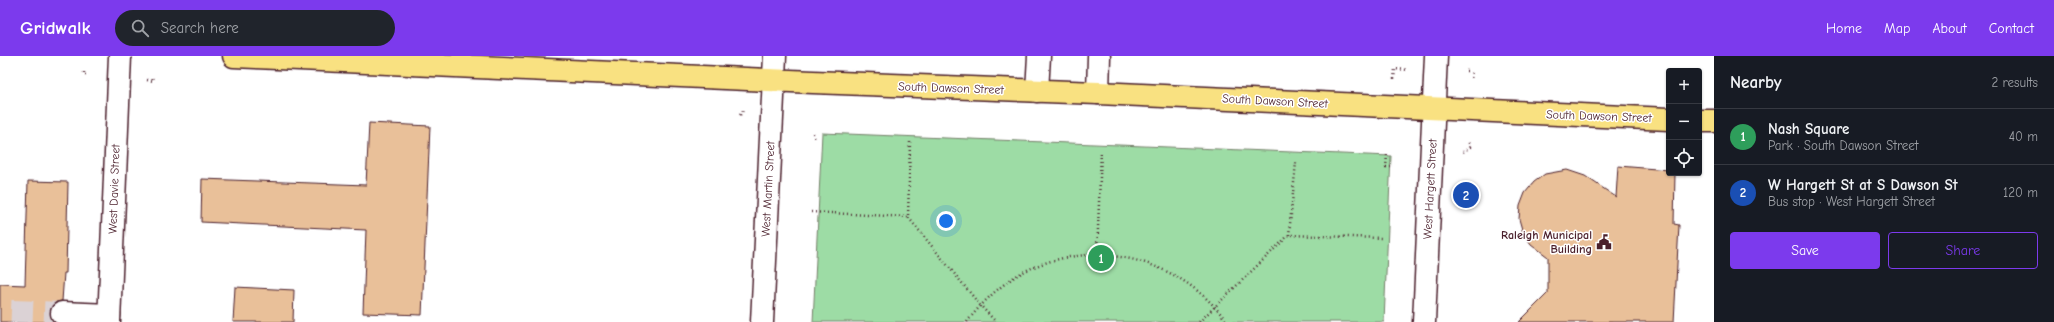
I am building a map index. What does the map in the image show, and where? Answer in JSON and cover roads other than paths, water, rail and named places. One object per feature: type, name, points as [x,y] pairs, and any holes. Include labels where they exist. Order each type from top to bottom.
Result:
[{"type":"main road","name":"South Dawson Street","points":[[234,56],[1666,119]]},
{"type":"main road","points":[[1702,121],[1714,121]]},
{"type":"street","name":"West Davie Street","points":[[109,318],[120,56]]},
{"type":"street","name":"West Martin Street","points":[[762,322],[775,56]]},
{"type":"street","points":[[1037,91],[1039,56]]},
{"type":"street","points":[[1098,93],[1099,56]]},
{"type":"street","name":"West Hargett Street","points":[[1424,322],[1436,56]]},
{"type":"street","points":[[62,313],[109,318]]},
{"type":"tunnel","points":[[11,311],[62,313]]},
{"type":"place","name":"W Hargett St at S Dawson St","points":[[1466,195]]},
{"type":"place","name":"Raleigh Municipal Building","points":[[1604,242]]},
{"type":"place","name":"Nash Square","points":[[1101,258]]}]
